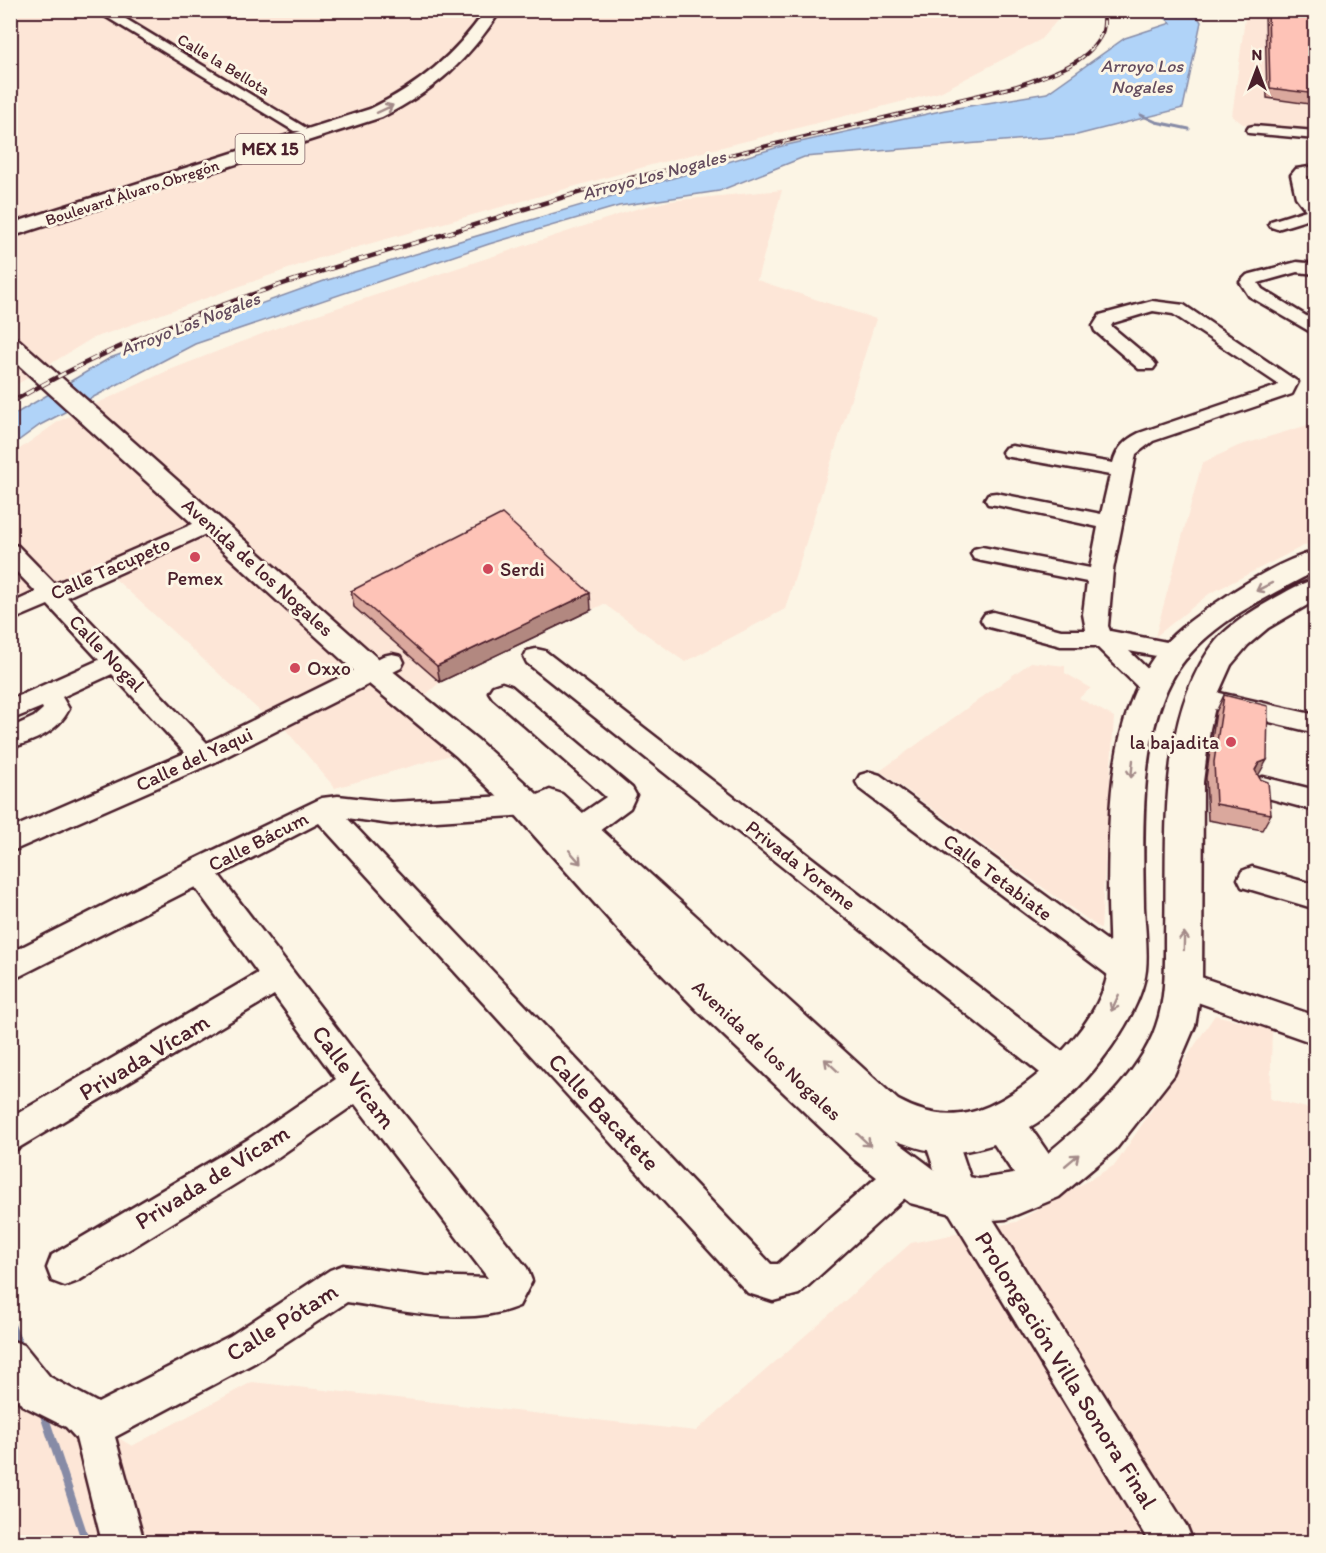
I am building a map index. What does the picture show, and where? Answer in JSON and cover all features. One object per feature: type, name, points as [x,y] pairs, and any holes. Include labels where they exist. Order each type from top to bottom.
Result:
[{"type":"main road","name":"Boulevard Álvaro Obregón","points":[[10,219],[299,128],[374,99],[421,73],[451,41],[473,10]]},
{"type":"main road","name":"Boulevard Álvaro Obregón","points":[[10,231],[375,113],[411,96],[446,71],[469,46],[494,10]]},
{"type":"main road","name":"Avenida de los Nogales","points":[[10,323],[63,378],[383,667],[527,804],[644,932],[841,1120],[905,1175],[925,1188],[959,1197],[979,1200],[1006,1198],[1044,1183],[1101,1135],[1154,1071],[1176,1026],[1184,984],[1186,782],[1190,751],[1202,698],[1227,648],[1261,619],[1316,588]]},
{"type":"main road","name":"Avenida de los Nogales","points":[[10,344],[63,378]]},
{"type":"main road","name":"Avenida de los Nogales","points":[[90,403],[211,523],[581,829],[884,1113],[907,1126],[940,1135],[983,1130],[1051,1089],[1066,1074],[1101,1029],[1117,1002],[1127,972],[1132,764],[1152,686],[1166,664],[1218,613],[1316,560]]},
{"type":"main road","points":[[1002,1120],[1044,1183]]},
{"type":"street","name":"Calle la Bellota","points":[[101,10],[299,128]]},
{"type":"street","points":[[1254,130],[1316,135]]},
{"type":"street","points":[[1277,224],[1316,212],[1304,197],[1299,175],[1301,172],[1316,171]]},
{"type":"street","points":[[1316,269],[1297,267],[1249,282],[1256,292],[1316,330]]},
{"type":"street","points":[[1146,365],[1104,331],[1102,326],[1106,319],[1152,306],[1178,309],[1288,382],[1285,390],[1146,437],[1134,444],[1126,453],[1100,577],[1095,621],[1104,638],[1152,686]]},
{"type":"street","points":[[1012,452],[1121,471]]},
{"type":"street","points":[[996,499],[1111,524]]},
{"type":"street","name":"Calle Tacupeto","points":[[10,613],[211,523]]},
{"type":"street","name":"Calle Nogal","points":[[10,551],[204,756]]},
{"type":"street","points":[[982,554],[1100,577]]},
{"type":"street","points":[[993,620],[1061,638],[1104,638],[1178,652]]},
{"type":"street","name":"Privada Yoreme","points":[[536,657],[1066,1074]]},
{"type":"street","points":[[10,711],[116,662]]},
{"type":"street","name":"Calle del Yaqui","points":[[10,840],[204,756],[383,667]]},
{"type":"street","points":[[502,692],[622,795],[620,801],[581,829]]},
{"type":"street","points":[[10,739],[45,722],[54,714],[56,709],[47,694]]},
{"type":"street","points":[[1202,698],[1316,724]]},
{"type":"street","name":"Calle Tetabiate","points":[[870,782],[1127,972]]},
{"type":"street","points":[[1263,787],[1316,801]]},
{"type":"street","name":"Calle Bácum","points":[[10,968],[322,809],[338,806],[391,813],[527,804]]},
{"type":"street","name":"Calle Bacatete","points":[[322,809],[761,1280],[773,1283],[786,1281],[905,1175]]},
{"type":"street","name":"Calle Vícam","points":[[199,870],[358,1083],[513,1281]]},
{"type":"street","points":[[1252,879],[1316,897]]},
{"type":"street","name":"Privada Vícam","points":[[10,1137],[278,976]]},
{"type":"street","points":[[1184,984],[1316,1030]]},
{"type":"street","name":"Privada de Vícam","points":[[64,1268],[259,1151],[358,1083]]},
{"type":"street","name":"Prolongación Villa Sonora Final","points":[[940,1135],[959,1197],[1173,1542]]},
{"type":"street","name":"Calle Pótam","points":[[93,1426],[243,1349],[343,1283],[435,1294],[490,1296],[509,1291],[513,1281]]},
{"type":"street","points":[[10,1359],[36,1391],[80,1413],[93,1426],[123,1542]]},
{"type":"shaded area","points":[[11,11],[1063,11],[1063,14],[1040,40],[940,92],[651,165],[322,257],[91,339],[11,388]]},
{"type":"shaded area","points":[[1246,11],[1315,11],[1315,130],[1243,124],[1232,116]]},
{"type":"shaded area","points":[[782,190],[757,280],[876,319],[785,609],[685,662],[604,604],[440,682],[404,714],[454,754],[335,788],[285,729],[262,713],[113,577],[11,624],[10,456],[59,421],[167,371],[282,326],[636,209],[669,201]]},
{"type":"shaded area","points":[[1315,423],[1315,540],[1209,594],[1155,637],[1202,463],[1238,446]]},
{"type":"shaded area","points":[[1031,662],[1065,666],[1065,673],[1091,688],[1079,698],[1114,717],[1101,929],[880,771]]},
{"type":"shaded area","points":[[1215,1015],[1272,1029],[1270,1099],[1315,1110],[1315,1542],[11,1542],[11,1375],[132,1446],[252,1382],[696,1431],[911,1243],[1016,1222],[1115,1165]]},
{"type":"water","name":"Arroyo Los Nogales","points":[[1157,11],[1194,11],[1201,22],[1183,108],[1077,135],[804,157],[719,191],[619,206],[489,244],[195,344],[40,425],[11,446],[10,417],[110,358],[324,281],[782,146],[945,110],[1047,93],[1125,38],[1171,23]]},
{"type":"building","points":[[1268,10],[1316,10],[1316,94],[1270,88]]},
{"type":"building","name":"Serdi","points":[[502,514],[590,593],[437,666],[351,591]]},
{"type":"building","name":"la bajadita","points":[[1224,695],[1268,706],[1267,760],[1259,763],[1255,770],[1260,779],[1268,782],[1271,814],[1216,804],[1214,762]]},
{"type":"waterway","points":[[1141,115],[1156,122],[1189,129]]},
{"type":"waterway","points":[[10,1323],[21,1349]]},
{"type":"waterway","points":[[42,1409],[86,1542]]},
{"type":"railway","points":[[633,178],[1017,86],[1041,78],[1077,61],[1096,44],[1104,25],[1104,10]]},
{"type":"railway","points":[[10,403],[114,349],[219,306],[326,270],[639,176]]},
{"type":"place","name":"Pemex","points":[[195,557]]},
{"type":"place","name":"Serdi","points":[[488,569]]},
{"type":"place","name":"Oxxo","points":[[295,668]]},
{"type":"place","name":"la bajadita","points":[[1231,742]]}]
